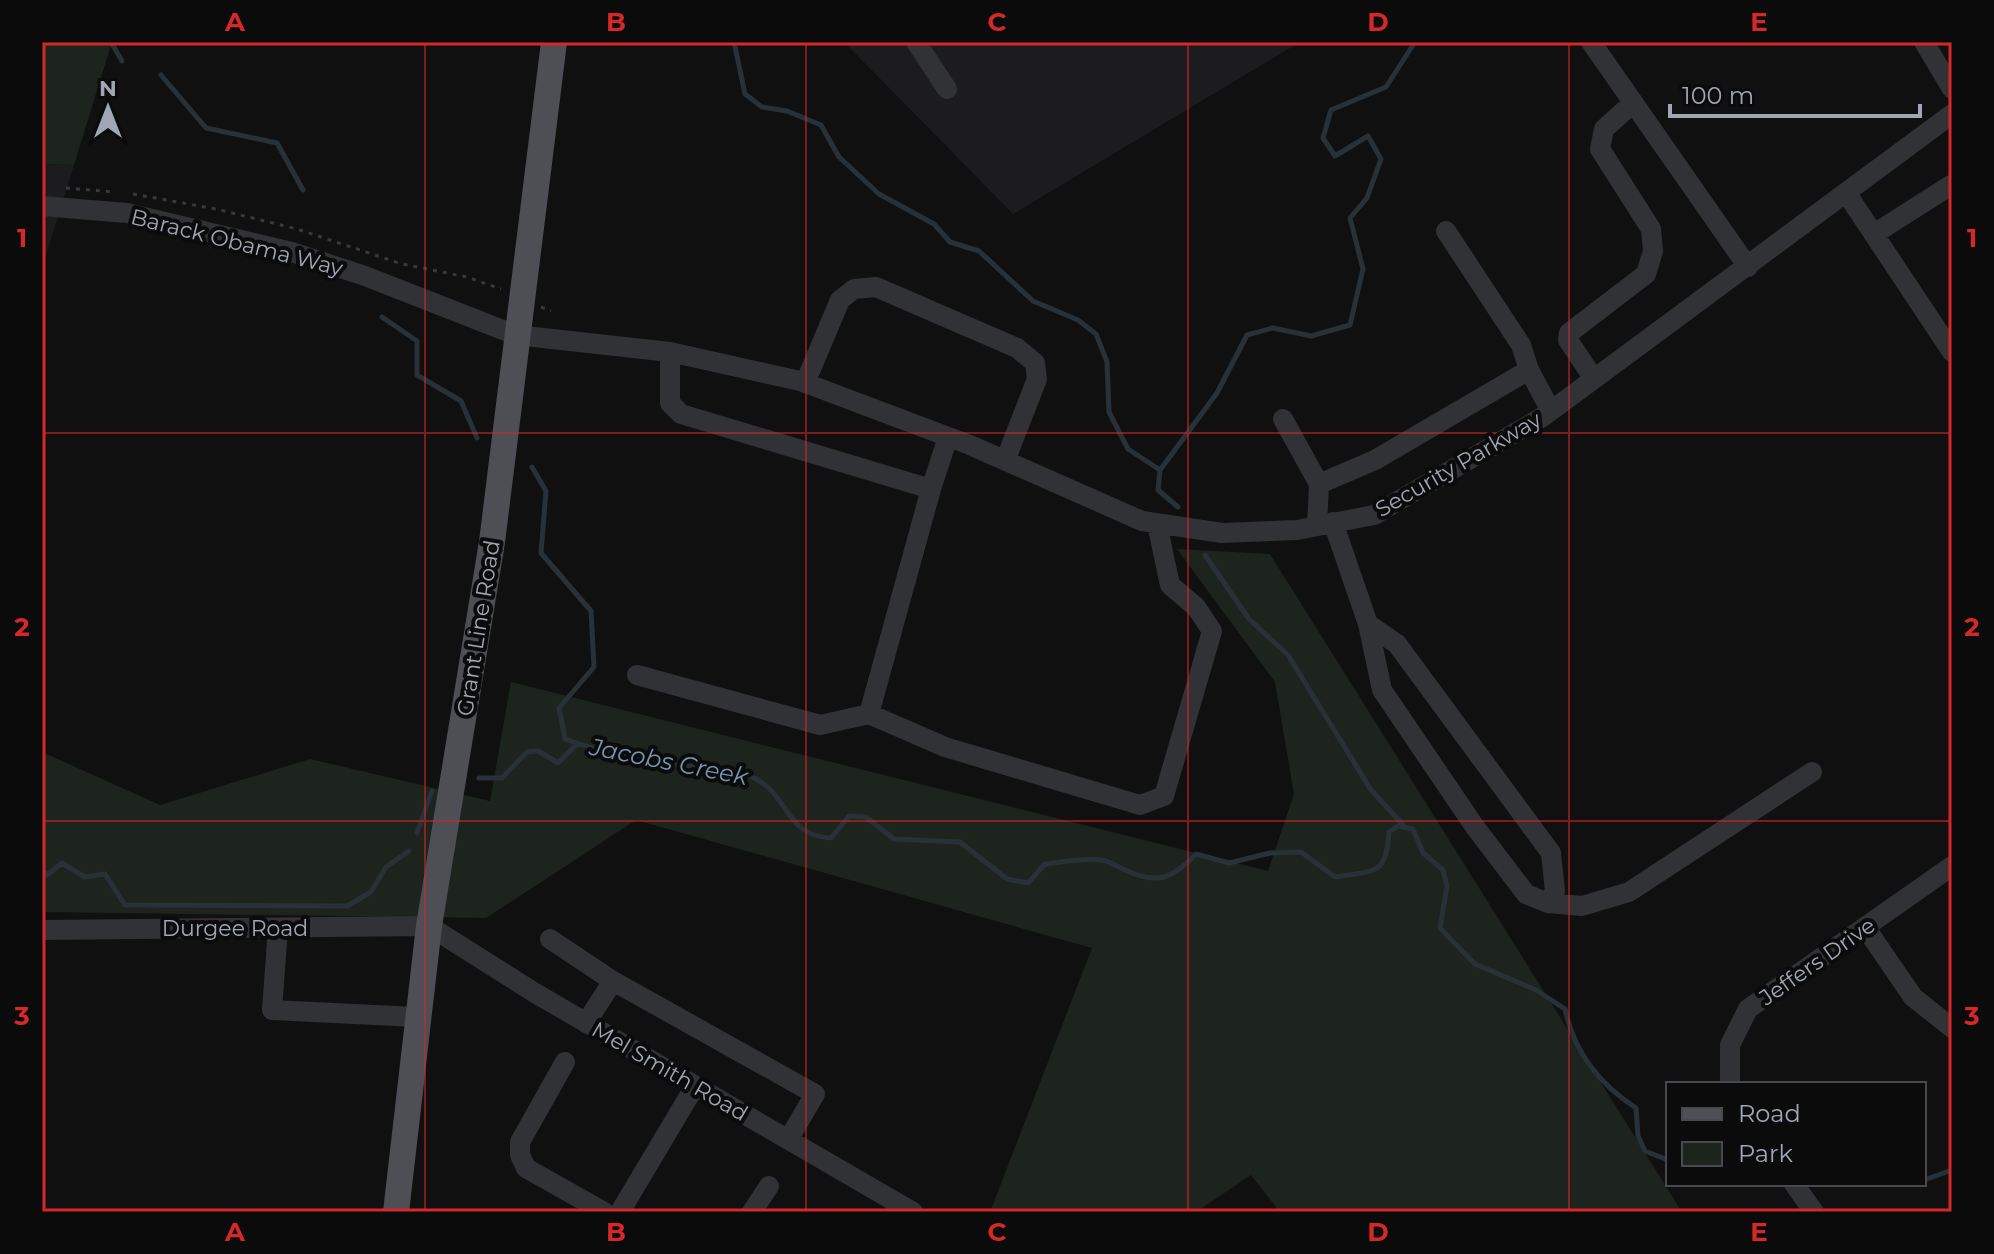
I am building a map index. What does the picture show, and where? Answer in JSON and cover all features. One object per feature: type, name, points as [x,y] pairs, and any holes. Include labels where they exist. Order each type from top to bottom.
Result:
[{"type":"main road","name":"Grant Line Road","points":[[396,1212],[416,1017],[490,557],[554,42]]},
{"type":"street","points":[[916,42],[947,89]]},
{"type":"street","points":[[1591,42],[1748,267]]},
{"type":"street","points":[[1924,42],[1952,89]]},
{"type":"street","points":[[1594,379],[1568,340],[1569,333],[1646,274],[1653,251],[1651,229],[1600,149],[1604,129],[1633,103]]},
{"type":"street","name":"Security Parkway","points":[[516,335],[670,352],[805,383],[948,437],[1142,521],[1222,533],[1325,524],[1374,515],[1551,411],[1952,114]]},
{"type":"street","points":[[1874,234],[1951,185]]},
{"type":"street","points":[[1847,194],[1952,352]]},
{"type":"street","name":"Barack Obama Way","points":[[42,206],[127,213],[292,252],[365,276],[516,335]]},
{"type":"street","points":[[1446,231],[1521,345],[1529,370],[1551,411]]},
{"type":"street","points":[[805,383],[840,300],[854,289],[876,287],[1017,348],[1035,363],[1037,379],[1005,461]]},
{"type":"street","points":[[670,352],[670,403],[681,414],[931,489]]},
{"type":"street","points":[[1319,484],[1375,460],[1529,370]]},
{"type":"street","points":[[1283,419],[1319,484],[1325,524],[1368,624],[1382,690],[1475,827],[1526,894],[1548,903],[1582,906],[1629,892],[1812,772]]},
{"type":"street","points":[[869,714],[948,437]]},
{"type":"street","points":[[637,675],[820,725],[869,714],[945,747],[1140,805],[1164,796],[1212,631],[1196,607],[1170,585],[1157,524]]},
{"type":"street","points":[[1368,624],[1397,644],[1551,853],[1555,891],[1548,903]]},
{"type":"street","name":"Jeffers Drive","points":[[1730,1082],[1730,1045],[1748,1009],[1952,866]]},
{"type":"street","name":"Durgee Road","points":[[42,930],[429,926]]},
{"type":"street","name":"Mel Smith Road","points":[[429,926],[586,1023],[913,1212]]},
{"type":"street","points":[[1865,927],[1913,997],[1952,1028]]},
{"type":"street","points":[[278,928],[272,1010],[416,1017]]},
{"type":"street","points":[[550,939],[613,981],[815,1094],[788,1140]]},
{"type":"street","points":[[586,1023],[613,981]]},
{"type":"street","points":[[565,1062],[520,1142],[520,1155],[526,1168],[604,1212]]},
{"type":"street","points":[[620,1212],[695,1086]]},
{"type":"street","points":[[752,1212],[769,1186]]},
{"type":"street","points":[[1795,1186],[1814,1212]]},
{"type":"shaded area","points":[[844,42],[1300,42],[1013,214]]},
{"type":"shaded area","points":[[42,164],[74,165],[42,268]]},
{"type":"green space","points":[[42,42],[112,42],[74,165],[42,164]]},
{"type":"green space","points":[[1177,549],[1270,554],[1682,1212],[1280,1212],[1251,1175],[1196,1212],[990,1212],[1092,948],[636,820],[486,918],[42,912],[42,752],[160,805],[310,759],[490,801],[511,682],[1268,871],[1294,794],[1275,682]]},
{"type":"waterway","name":"Jacobs Creek","points":[[111,42],[122,61]]},
{"type":"waterway","points":[[734,42],[745,94],[762,107],[787,111],[821,125],[839,157],[879,194],[934,224],[950,242],[979,251],[1033,301],[1078,320],[1096,334],[1107,362],[1109,412],[1128,449],[1160,470]]},
{"type":"waterway","points":[[1178,507],[1158,490],[1160,470],[1217,393],[1247,335],[1273,328],[1311,336],[1350,325],[1363,269],[1350,218],[1367,198],[1381,159],[1368,136],[1335,156],[1323,138],[1331,110],[1386,87],[1415,42]]},
{"type":"waterway","name":"Jacobs Creek","points":[[161,75],[206,128],[277,143],[303,190]]},
{"type":"waterway","name":"Jacobs Creek","points":[[382,317],[417,341],[417,375],[461,401],[477,438]]},
{"type":"waterway","name":"Jacobs Creek","points":[[532,467],[546,491],[541,553],[591,611],[594,667],[559,708],[565,739],[627,756],[745,774],[764,784],[795,822],[816,836],[831,838],[849,816],[866,817],[894,839],[960,842],[1007,879],[1028,883],[1045,864],[1088,860],[1105,861],[1136,875],[1164,877],[1196,854],[1229,863],[1270,853],[1301,852],[1335,877],[1376,869],[1385,857],[1389,832],[1398,826],[1413,829],[1423,853],[1443,870],[1447,886],[1440,928],[1475,964],[1536,990],[1565,1009],[1575,1039],[1590,1066],[1636,1108],[1638,1136],[1645,1151],[1666,1159]]},
{"type":"waterway","points":[[1205,555],[1249,619],[1288,655],[1371,790],[1405,827]]},
{"type":"waterway","points":[[479,778],[502,778],[527,752],[538,751],[558,763],[577,744]]},
{"type":"waterway","points":[[417,833],[432,791]]},
{"type":"waterway","points":[[42,870],[47,875],[62,863],[85,877],[105,874],[125,905],[347,906],[371,892],[386,867],[409,851]]},
{"type":"waterway","name":"Jacobs Creek","points":[[1926,1179],[1952,1170]]}]
